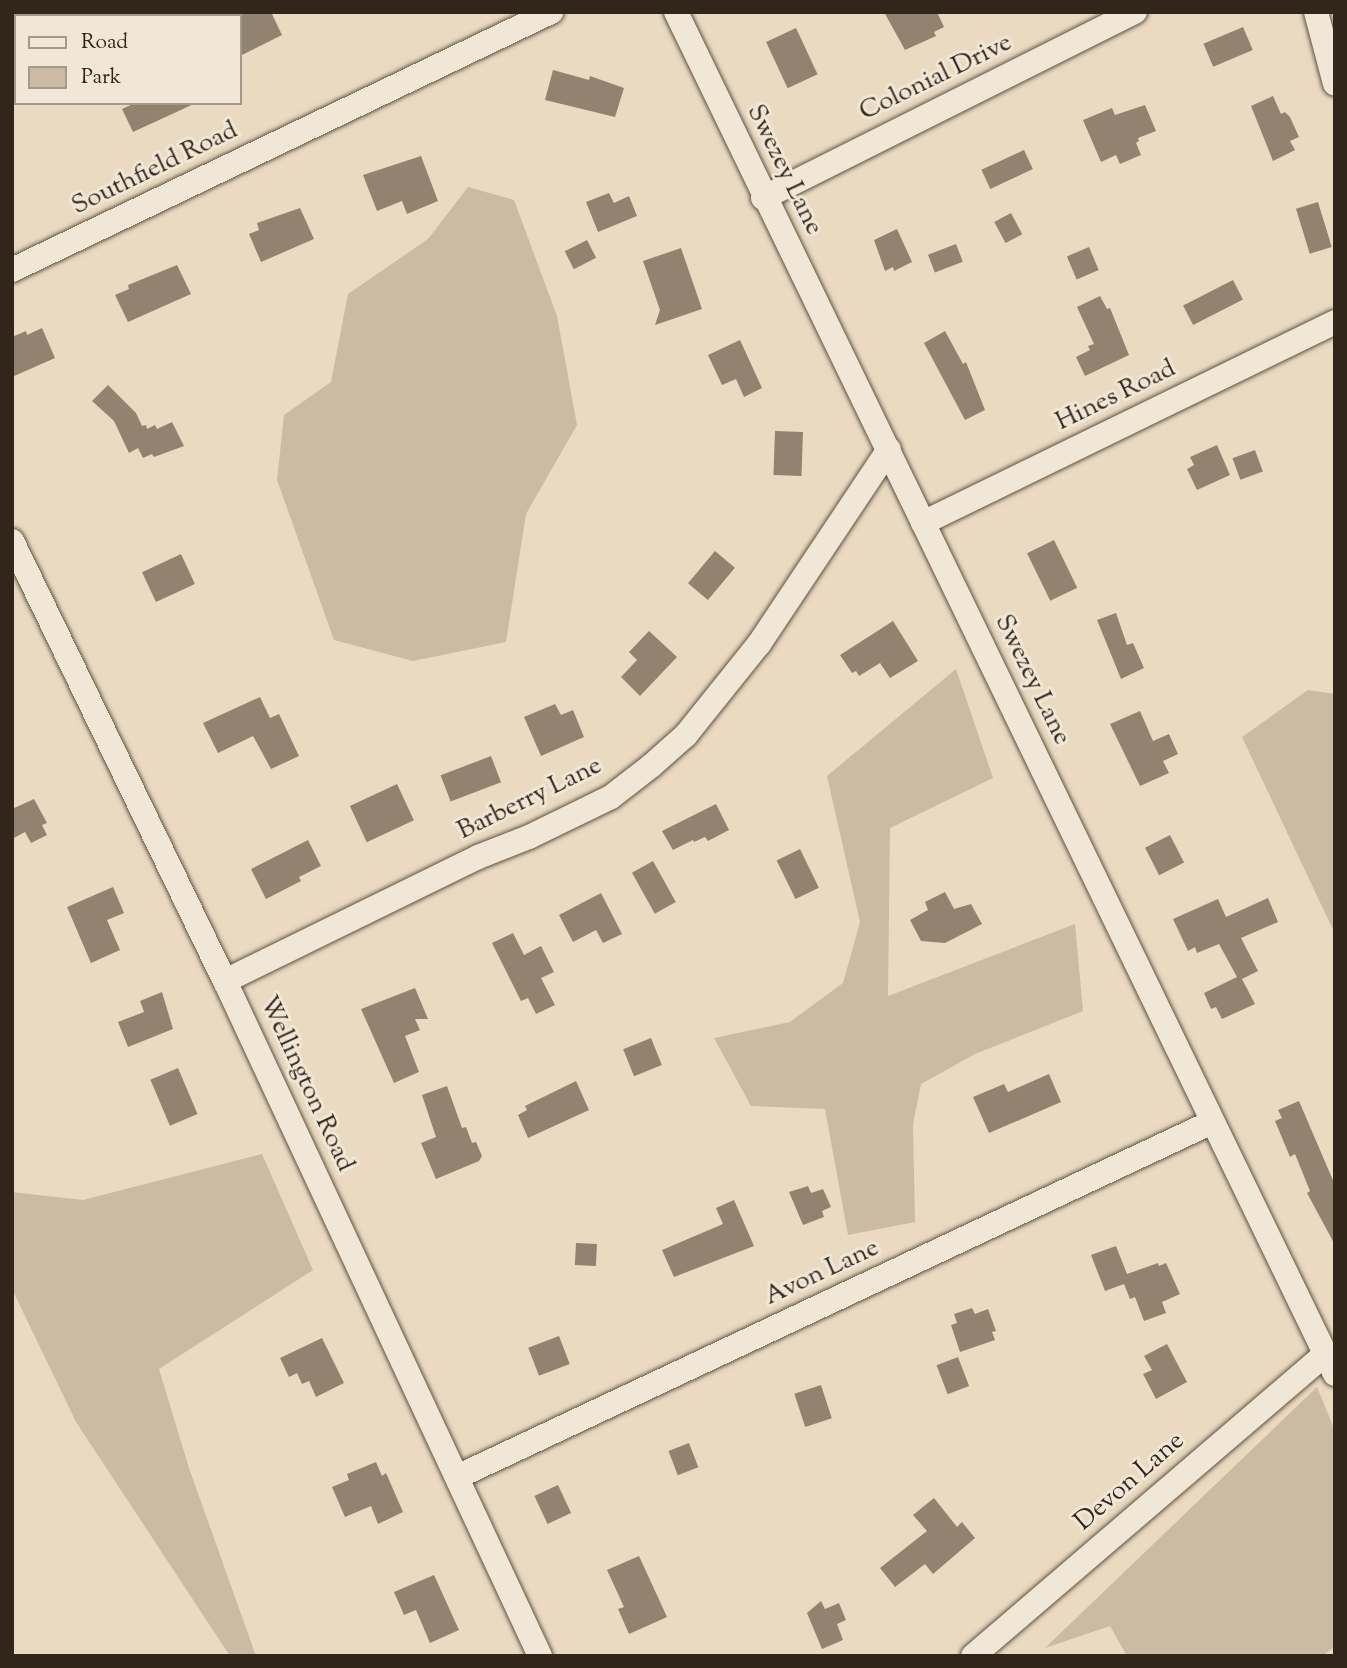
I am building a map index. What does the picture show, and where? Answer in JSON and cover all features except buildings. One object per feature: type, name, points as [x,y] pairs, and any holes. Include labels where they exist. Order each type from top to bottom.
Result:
[{"type":"street","name":"Southfield Road","points":[[12,270],[551,12]]},
{"type":"street","name":"Swezey Lane","points":[[676,12],[763,198],[889,449],[1333,1368]]},
{"type":"street","name":"Colonial Drive","points":[[763,198],[1136,12]]},
{"type":"street","points":[[1316,12],[1335,84]]},
{"type":"street","name":"Hines Road","points":[[923,523],[1335,322]]},
{"type":"street","name":"Barberry Lane","points":[[225,981],[441,875],[529,837],[611,797],[651,766],[685,735],[750,655],[796,593],[889,449]]},
{"type":"street","name":"Wellington Road","points":[[12,541],[225,981],[540,1656]]},
{"type":"street","name":"Avon Lane","points":[[457,1477],[1212,1122]]},
{"type":"street","name":"Devon Lane","points":[[974,1656],[1333,1368]]},
{"type":"green space","points":[[468,187],[514,200],[557,316],[577,425],[526,514],[506,642],[413,661],[334,640],[277,480],[284,415],[331,382],[348,294],[428,239]]},
{"type":"green space","points":[[956,669],[993,778],[890,828],[888,996],[1075,924],[1083,1011],[975,1054],[921,1084],[913,1124],[915,1222],[848,1235],[825,1109],[751,1106],[714,1038],[790,1022],[843,983],[860,922],[827,776]]},
{"type":"green space","points":[[1308,690],[1335,694],[1335,934],[1242,737]]},
{"type":"green space","points":[[262,1154],[313,1270],[159,1369],[189,1468],[256,1656],[230,1656],[76,1422],[12,1289],[12,1192],[83,1200]]},
{"type":"green space","points":[[1317,1387],[1335,1431],[1335,1647],[1322,1656],[1127,1656],[1110,1626],[1045,1648]]}]
